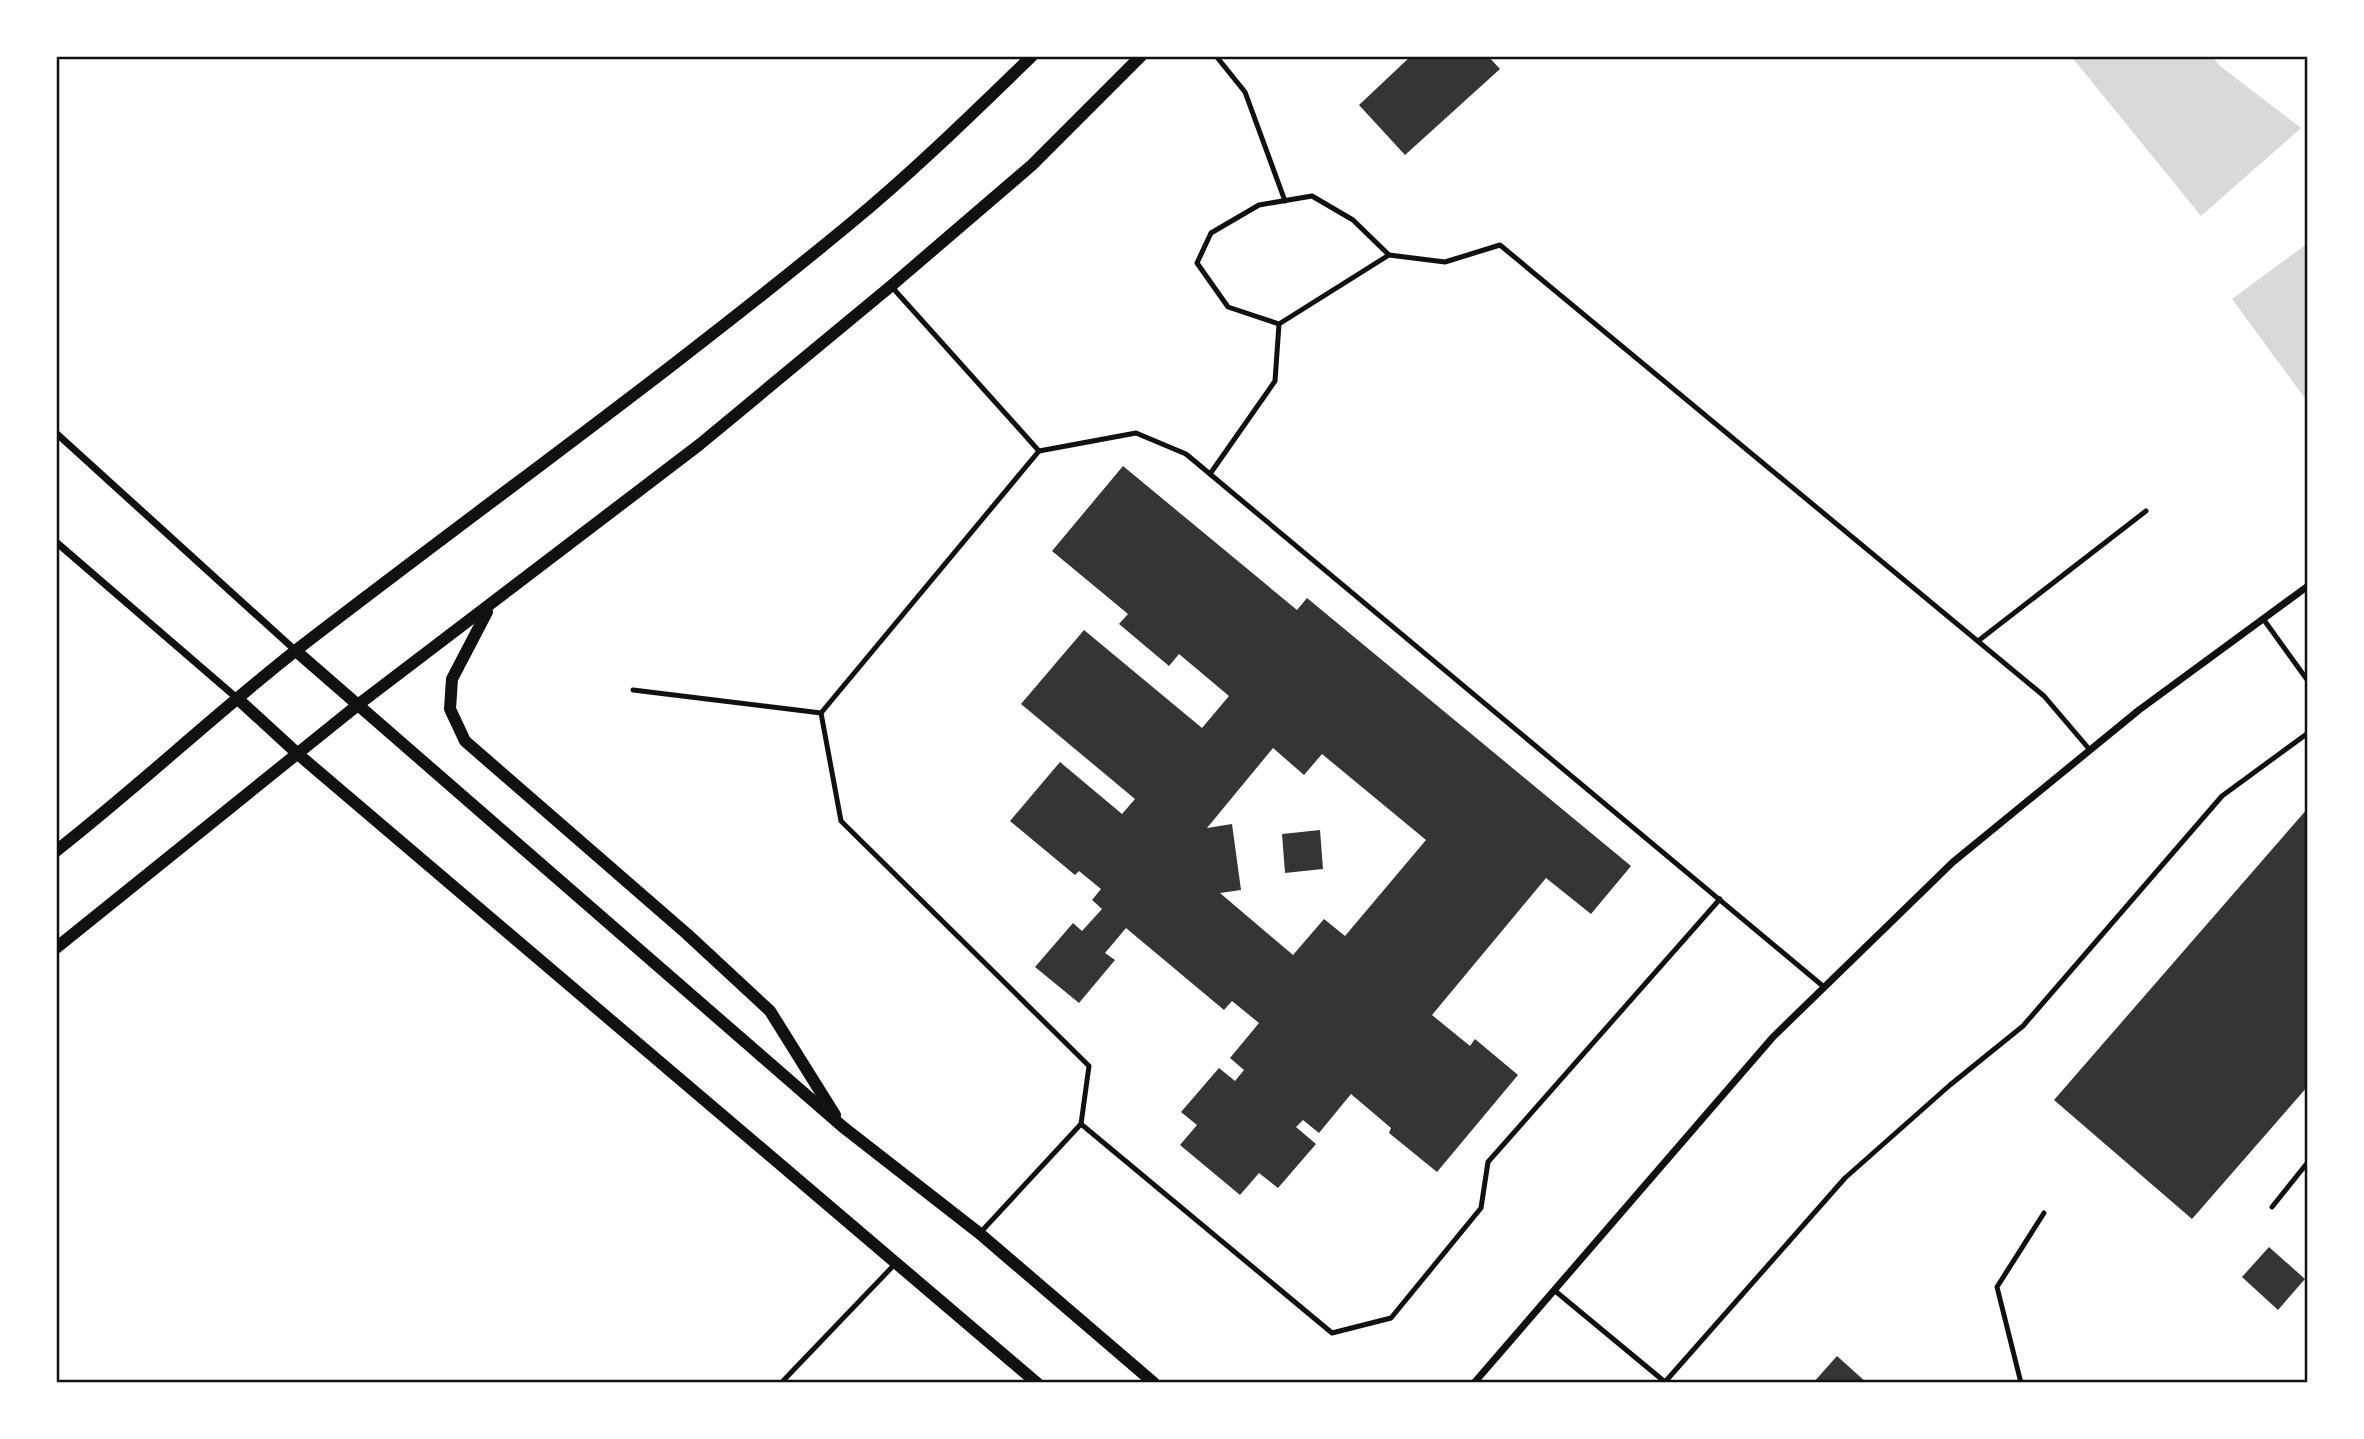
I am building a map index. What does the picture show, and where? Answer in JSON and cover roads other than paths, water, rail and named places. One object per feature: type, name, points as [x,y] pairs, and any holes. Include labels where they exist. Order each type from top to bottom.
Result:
[{"type":"street","points":[[56,851],[296,651],[735,317],[853,221],[1032,56]]},
{"type":"street","points":[[56,948],[359,704],[699,444],[891,286],[1032,165],[1141,56]]},
{"type":"street","points":[[56,433],[296,651],[843,1127],[979,1233],[1154,1383]]},
{"type":"street","points":[[56,542],[239,699],[299,755],[1037,1383]]},
{"type":"street","points":[[1475,1383],[1773,1037],[1953,862],[2139,710],[2308,586]]},
{"type":"street","points":[[489,607],[452,679],[450,709],[465,741],[687,934],[770,1011],[843,1127]]},
{"type":"lane","points":[[1216,56],[1245,92],[1285,201]]},
{"type":"lane","points":[[1279,324],[1228,306],[1198,262],[1211,233],[1259,205],[1312,196],[1353,220],[1389,255],[1445,262],[1500,245],[2044,695],[2090,750]]},
{"type":"lane","points":[[1279,324],[1389,255]]},
{"type":"lane","points":[[891,286],[1040,451]]},
{"type":"lane","points":[[1210,474],[1275,381],[1279,324]]},
{"type":"lane","points":[[821,713],[1040,451],[1136,433],[1186,454],[1824,987]]},
{"type":"lane","points":[[1978,641],[2146,511]]},
{"type":"lane","points":[[2264,620],[2308,681]]},
{"type":"lane","points":[[633,690],[821,713]]},
{"type":"lane","points":[[821,713],[841,821],[1089,1066],[1081,1124],[979,1233]]},
{"type":"lane","points":[[1554,1290],[1665,1383],[1845,1178],[1950,1085],[2023,1026],[2222,796],[2308,733]]},
{"type":"lane","points":[[1081,1124],[1332,1333],[1391,1318],[1481,1208],[1488,1162],[1720,900]]},
{"type":"lane","points":[[2272,1207],[2308,1162]]},
{"type":"lane","points":[[2021,1383],[1997,1287],[2044,1213]]},
{"type":"lane","points":[[781,1383],[897,1263]]}]
